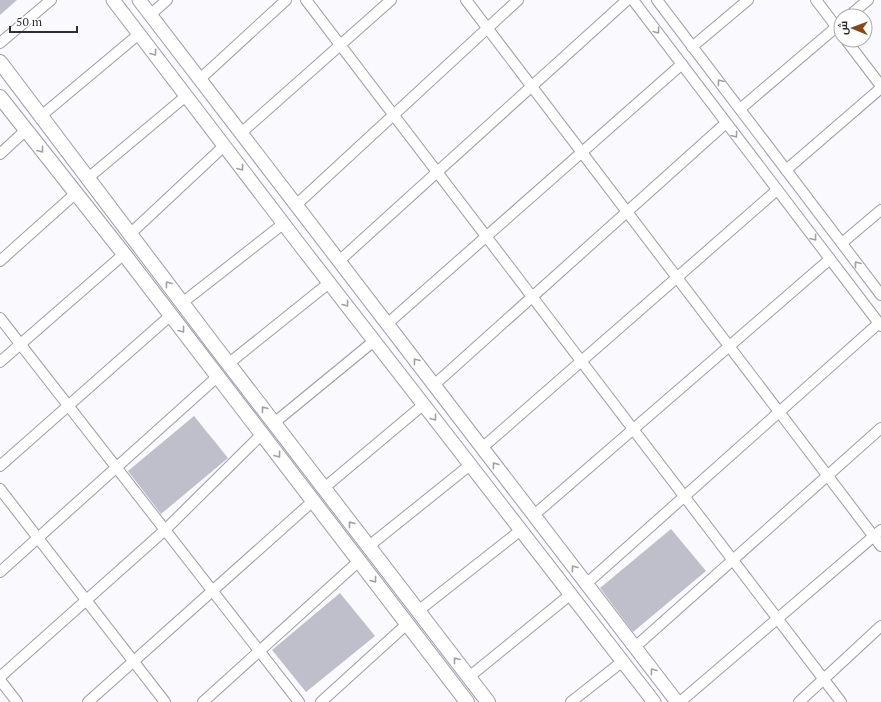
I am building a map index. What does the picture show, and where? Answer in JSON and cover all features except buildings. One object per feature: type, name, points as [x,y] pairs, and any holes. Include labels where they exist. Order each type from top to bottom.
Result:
[{"type":"main road","points":[[0,62],[228,364],[488,702]]},
{"type":"main road","points":[[0,97],[218,376],[407,624],[462,700]]},
{"type":"street","points":[[0,43],[51,0]]},
{"type":"street","points":[[113,0],[283,224],[654,702]]},
{"type":"street","points":[[139,0],[677,702]]},
{"type":"street","points":[[150,15],[167,0]]},
{"type":"street","points":[[200,79],[286,0]]},
{"type":"street","points":[[306,0],[841,702]]},
{"type":"street","points":[[241,133],[391,0]]},
{"type":"street","points":[[466,0],[779,412],[828,475],[877,533],[881,546]]},
{"type":"street","points":[[296,205],[518,0]]},
{"type":"street","points":[[339,261],[627,0]]},
{"type":"street","points":[[586,584],[779,412],[880,325],[633,0]]},
{"type":"street","points":[[657,0],[881,295]]},
{"type":"street","points":[[692,46],[748,0]]},
{"type":"street","points":[[816,0],[833,21]]},
{"type":"street","points":[[858,8],[868,0]]},
{"type":"street","points":[[740,109],[833,33]]},
{"type":"street","points":[[41,116],[139,34]]},
{"type":"street","points":[[786,170],[881,87],[852,48]]},
{"type":"street","points":[[387,324],[682,64]]},
{"type":"street","points":[[88,178],[186,96]]},
{"type":"street","points":[[434,385],[726,123]]},
{"type":"street","points":[[0,154],[26,130]]},
{"type":"street","points":[[130,234],[224,146]]},
{"type":"street","points":[[482,448],[777,190]]},
{"type":"street","points":[[0,261],[76,193]]},
{"type":"street","points":[[842,243],[881,210]]},
{"type":"street","points":[[182,302],[283,224]]},
{"type":"street","points":[[0,362],[124,254]]},
{"type":"street","points":[[534,515],[830,259]]},
{"type":"street","points":[[228,364],[329,283]]},
{"type":"street","points":[[0,466],[171,315]]},
{"type":"street","points":[[0,318],[299,702]]},
{"type":"street","points":[[274,423],[374,341]]},
{"type":"street","points":[[0,572],[218,376]]},
{"type":"street","points":[[324,488],[423,405]]},
{"type":"street","points":[[635,647],[881,428]]},
{"type":"street","points":[[0,677],[165,530],[262,434]]},
{"type":"street","points":[[369,546],[470,465]]},
{"type":"street","points":[[0,489],[164,702]]},
{"type":"street","points":[[88,702],[313,501]]},
{"type":"street","points":[[418,611],[520,530]]},
{"type":"street","points":[[680,702],[877,533]]},
{"type":"street","points":[[203,702],[359,561]]},
{"type":"street","points":[[469,677],[571,594]]},
{"type":"street","points":[[321,702],[407,624]]},
{"type":"street","points":[[800,702],[881,626]]},
{"type":"street","points":[[571,702],[623,661]]},
{"type":"street","points":[[0,680],[17,702]]}]
